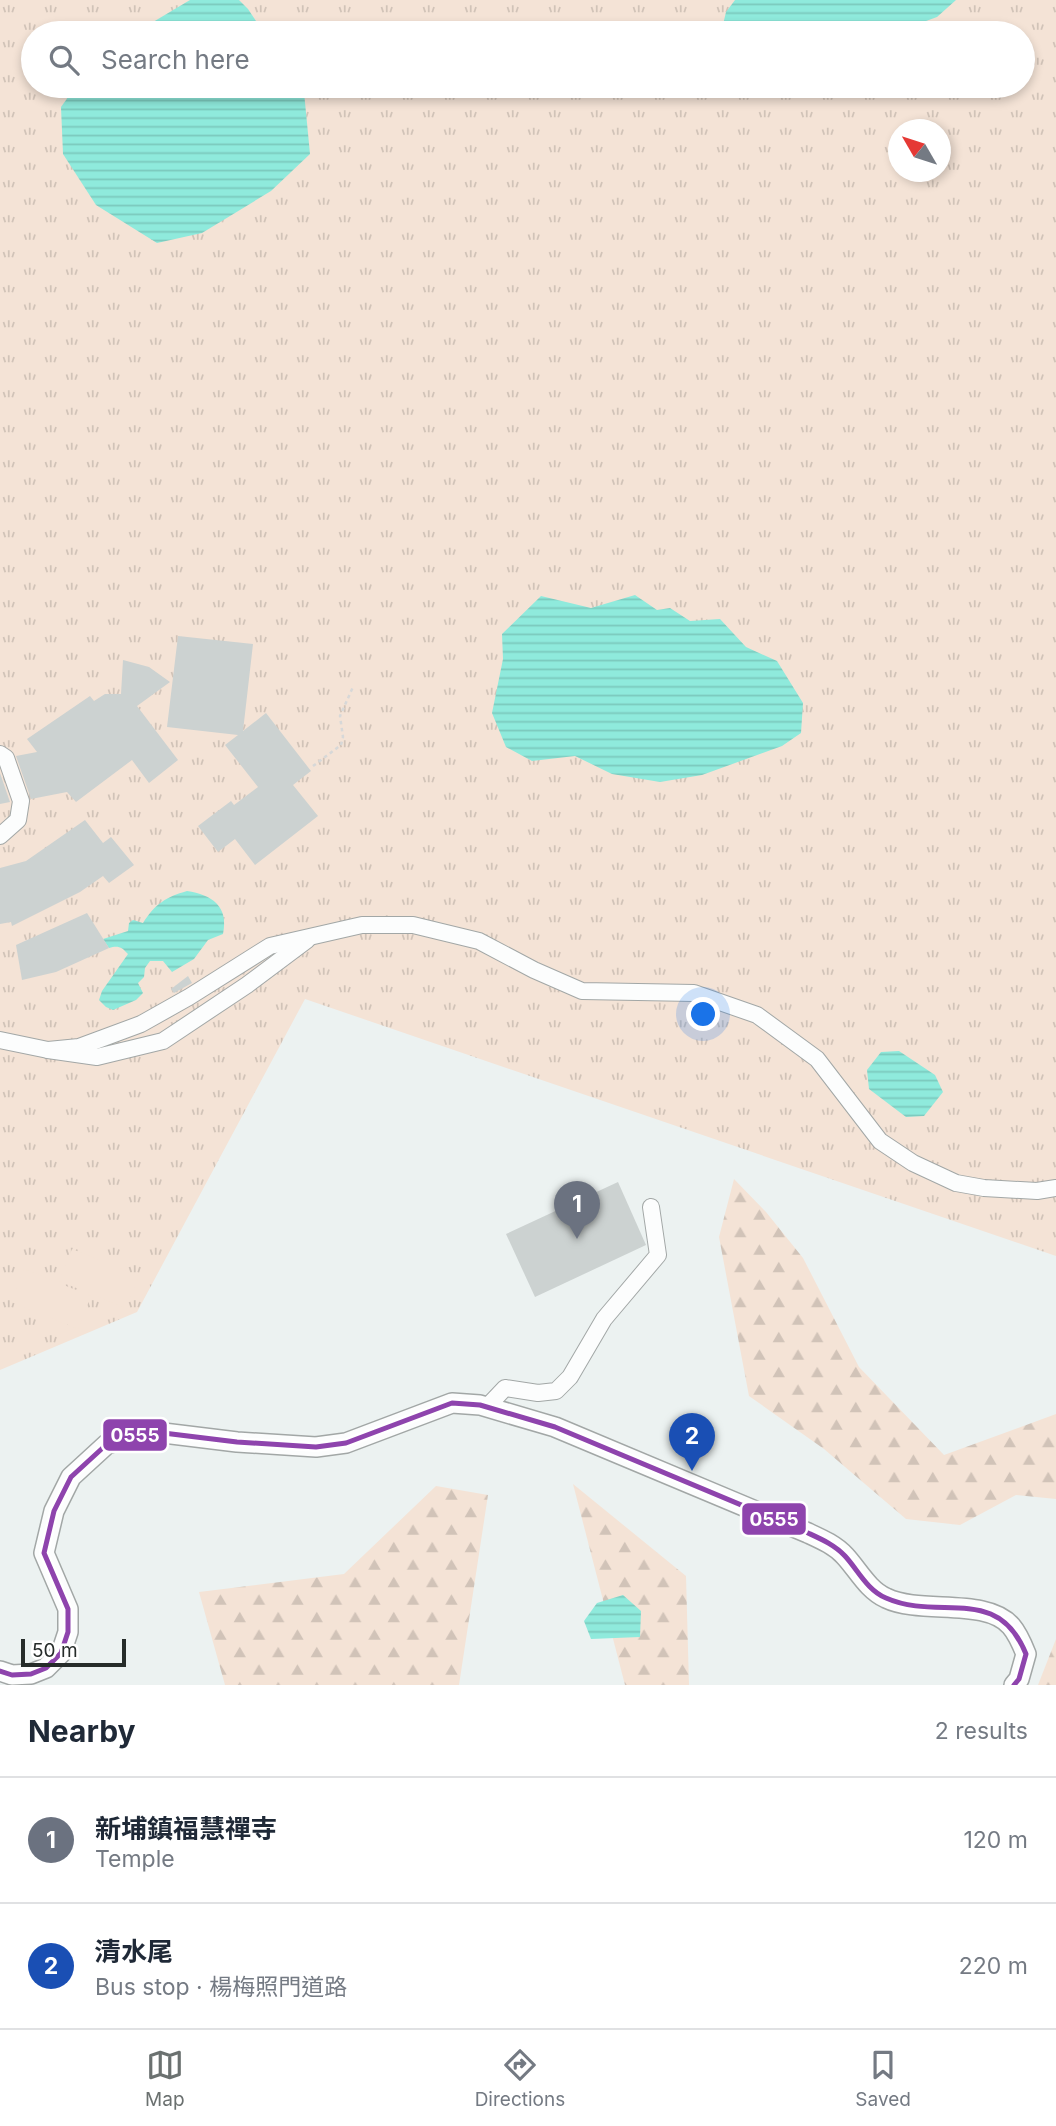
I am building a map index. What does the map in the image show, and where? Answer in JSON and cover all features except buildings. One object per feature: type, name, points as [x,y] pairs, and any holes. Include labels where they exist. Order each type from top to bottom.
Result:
[{"type":"street","points":[[0,754],[6,758],[21,801],[18,820],[0,836]]},
{"type":"street","points":[[48,1050],[79,1047],[141,1024],[189,998],[270,946],[362,925],[413,925],[479,941],[582,991],[694,993],[757,1015],[817,1059],[880,1141],[913,1163],[956,1183],[1037,1191],[1056,1188]]},
{"type":"street","points":[[0,1040],[97,1057],[163,1041],[247,985],[314,935]]},
{"type":"street","points":[[487,1407],[505,1388],[538,1393],[556,1391],[570,1377],[604,1319],[658,1255],[652,1207]]},
{"type":"street","points":[[0,1671],[12,1675],[31,1674],[46,1668],[61,1653],[68,1632],[68,1609],[44,1553],[54,1511],[71,1477],[107,1444],[147,1431],[237,1442],[316,1447],[346,1443],[453,1403],[487,1407],[555,1426],[808,1533],[843,1554],[874,1592],[885,1598],[926,1608],[987,1611],[1009,1623],[1018,1634],[1027,1654],[1014,1685]]},
{"type":"path","points":[[313,766],[341,745],[343,737],[340,716],[353,687]]},
{"type":"green space","points":[[0,0],[1056,0],[1056,1256],[305,999],[137,1312],[0,1370]]},
{"type":"green space","points":[[734,1179],[766,1212],[803,1258],[859,1367],[944,1455],[1056,1414],[1056,1499],[1016,1495],[960,1525],[906,1519],[824,1449],[749,1396],[719,1237]]},
{"type":"green space","points":[[72,1249],[139,1276],[126,1308],[59,1281]]},
{"type":"green space","points":[[24,1269],[91,1296],[78,1329],[11,1302]]},
{"type":"green space","points":[[573,1484],[686,1576],[689,1685],[625,1685]]},
{"type":"green space","points":[[436,1486],[488,1495],[459,1685],[225,1685],[199,1592],[344,1574]]},
{"type":"green space","points":[[1056,1639],[1056,1685],[1038,1685]]},
{"type":"shaded area","points":[[190,0],[239,0],[256,21],[155,21]]},
{"type":"shaded area","points":[[735,0],[956,0],[937,17],[926,21],[724,21],[726,12]]},
{"type":"shaded area","points":[[67,98],[305,98],[310,154],[271,191],[202,233],[157,243],[96,205],[63,154],[61,107]]},
{"type":"shaded area","points":[[635,595],[657,610],[670,608],[690,621],[720,619],[746,647],[777,661],[803,703],[801,733],[782,746],[702,775],[660,782],[612,774],[575,756],[532,761],[506,747],[492,713],[503,659],[502,634],[541,596],[591,608]]},
{"type":"shaded area","points":[[187,891],[204,895],[217,903],[223,916],[223,934],[208,940],[194,959],[172,972],[163,961],[150,961],[145,968],[144,977],[138,983],[143,993],[136,1000],[113,1010],[106,1007],[99,1000],[102,991],[128,954],[120,947],[109,948],[103,939],[128,931],[129,923],[133,920],[143,923],[162,902]]},
{"type":"shaded area","points":[[899,1051],[935,1075],[943,1092],[924,1116],[906,1117],[869,1089],[867,1070],[881,1052]]},
{"type":"shaded area","points":[[623,1595],[641,1611],[640,1637],[591,1639],[584,1621],[597,1603]]},
{"type":"transit line","name":"0555","points":[[0,1671],[12,1675],[31,1674],[46,1668],[61,1653],[68,1632],[68,1609],[44,1553],[54,1511],[71,1477],[107,1444],[147,1431],[237,1442],[316,1447],[346,1443],[452,1403],[480,1405],[555,1427],[808,1533],[841,1552],[868,1585],[886,1598],[927,1607],[983,1611],[999,1619],[1014,1632],[1026,1654],[1019,1679],[1014,1685]]},
{"type":"place","name":"新埔鎮福慧禪寺","points":[[577,1239]]},
{"type":"place","name":"清水尾","points":[[692,1471]]}]
